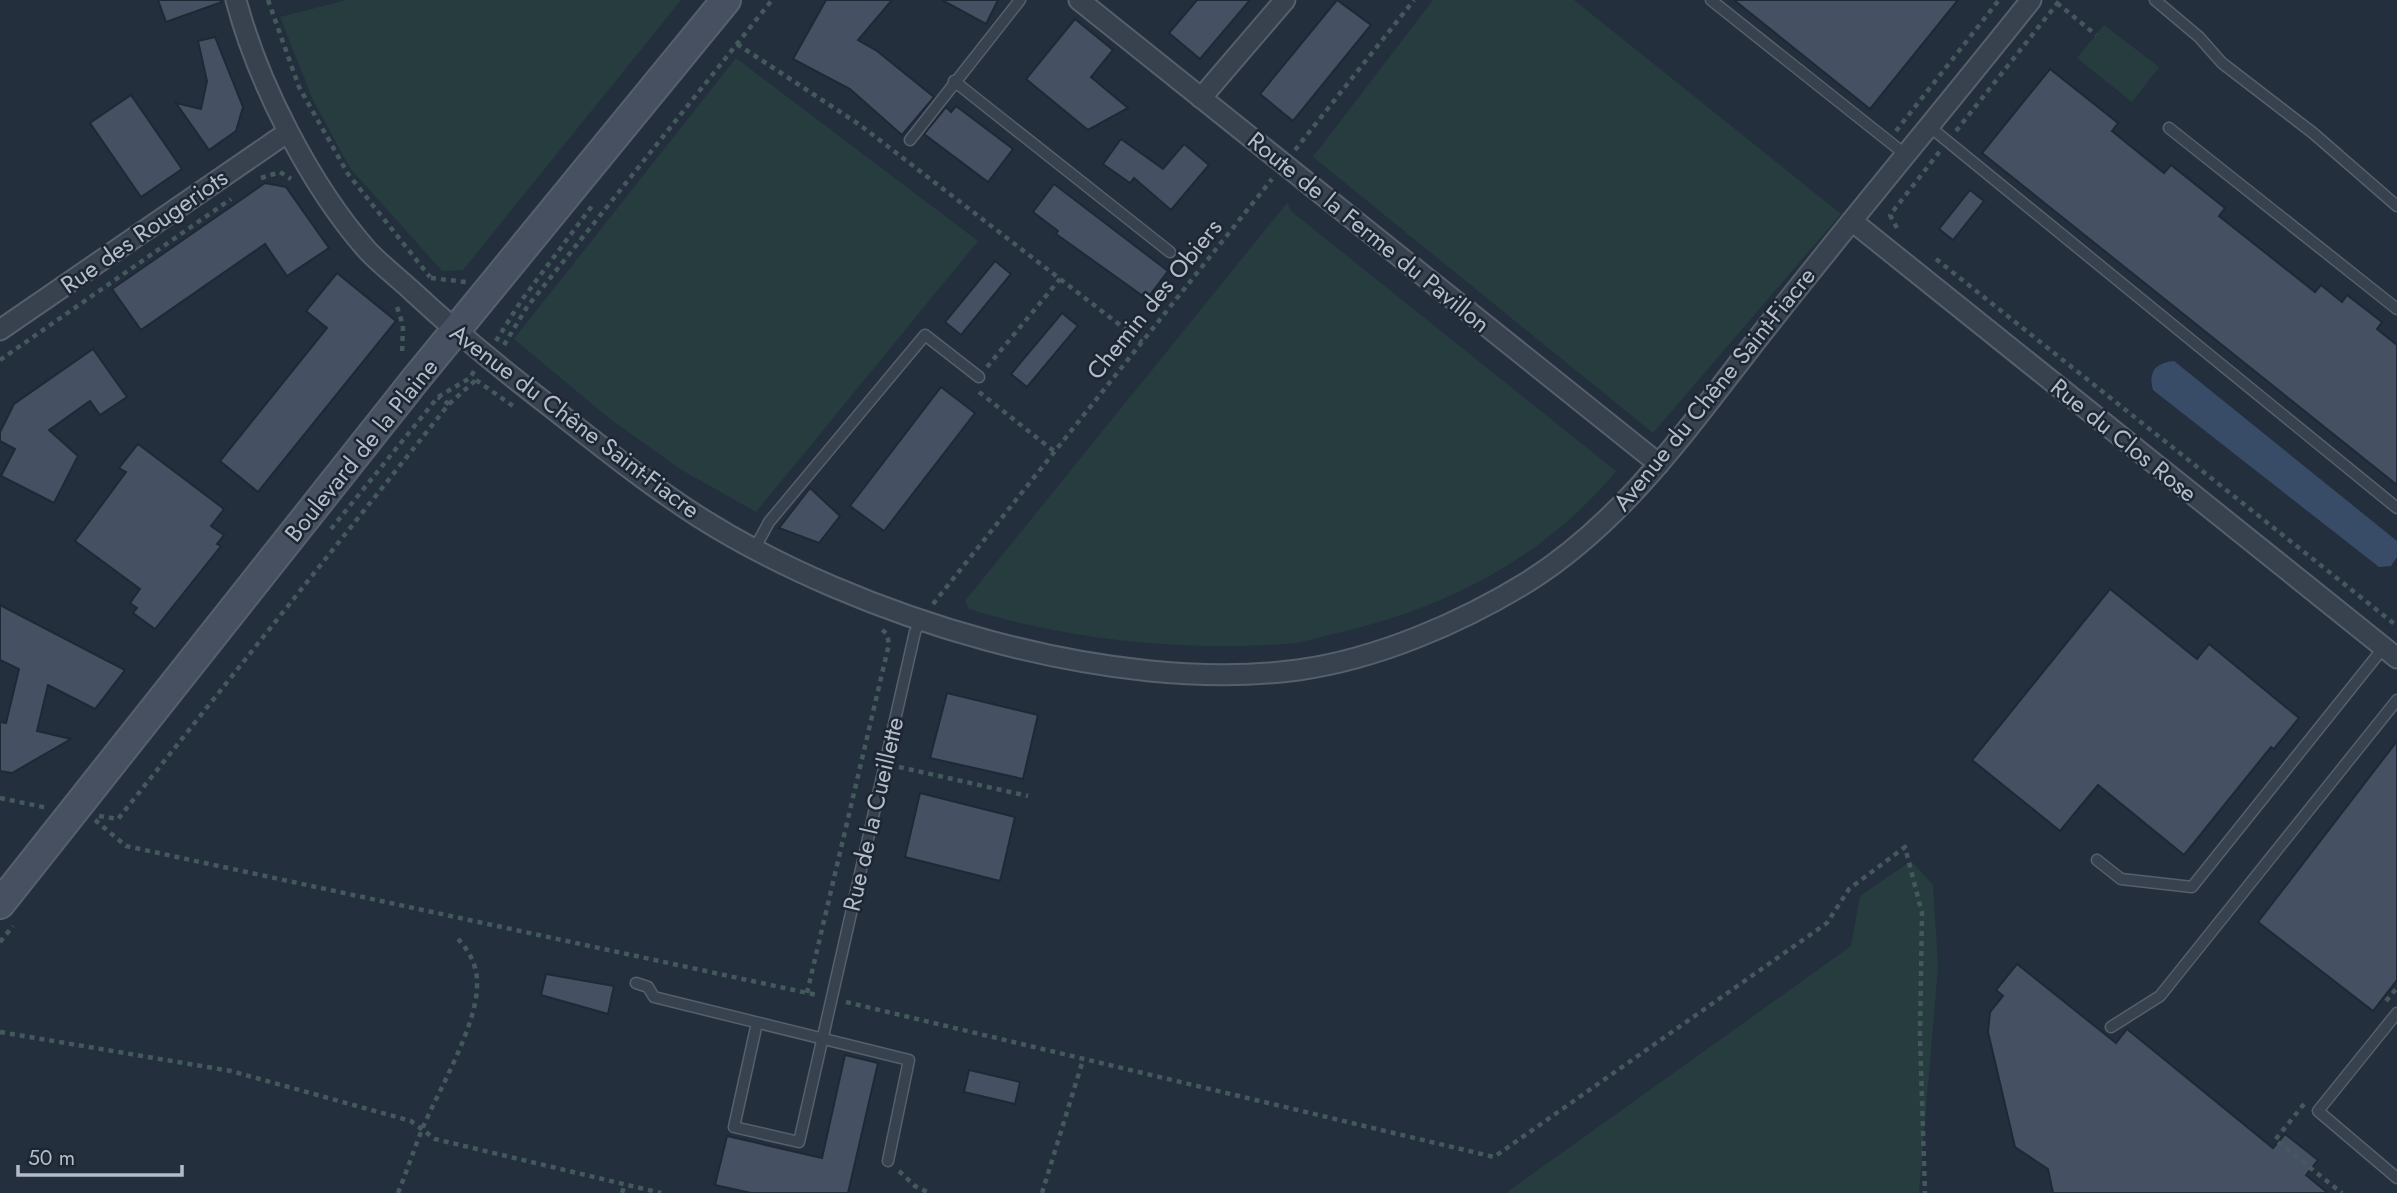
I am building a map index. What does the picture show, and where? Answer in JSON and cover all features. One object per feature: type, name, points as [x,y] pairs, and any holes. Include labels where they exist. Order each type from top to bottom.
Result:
[{"type":"main road","name":"Boulevard de la Plaine","points":[[8,913],[92,814],[406,374],[457,332],[726,0]]},
{"type":"street","name":"Avenue du Chêne Saint-Fiacre","points":[[236,0],[288,132],[311,171],[367,250],[485,356],[648,483],[704,520],[755,548],[878,605],[1008,644],[1087,662],[1158,671],[1226,674],[1298,670],[1402,642],[1528,581],[1599,528],[1659,464],[2031,0]]},
{"type":"street","name":"Route de la Ferme du Pavillon","points":[[1079,0],[1659,464]]},
{"type":"street","points":[[1201,98],[1285,0]]},
{"type":"street","name":"Rue des Rougeriots","points":[[0,330],[288,132]]},
{"type":"street","name":"Rue du Clos Rose","points":[[1852,221],[2390,652]]},
{"type":"lane","points":[[910,140],[1020,0]]},
{"type":"lane","points":[[1711,0],[1907,156]]},
{"type":"lane","points":[[2155,0],[2199,37],[2222,63],[2304,126],[2397,206]]},
{"type":"lane","points":[[954,81],[1170,251]]},
{"type":"lane","points":[[1930,127],[2397,508]]},
{"type":"lane","points":[[2169,128],[2397,309]]},
{"type":"lane","points":[[755,548],[769,522],[925,335],[979,377]]},
{"type":"lane","name":"Rue de la Cueillette","points":[[757,1023],[734,1127],[799,1142],[915,632],[921,619]]},
{"type":"lane","points":[[2097,860],[2121,879],[2192,887],[2390,652]]},
{"type":"lane","points":[[2111,1027],[2160,996],[2397,700]]},
{"type":"lane","points":[[636,983],[648,987],[654,997],[909,1060],[888,1161]]},
{"type":"lane","points":[[2397,1013],[2318,1111],[2397,1178]]},
{"type":"path","points":[[268,0],[299,87],[348,174],[431,278],[400,310]]},
{"type":"path","points":[[527,307],[772,0]]},
{"type":"path","name":"Chemin des Obiers","points":[[921,619],[1414,0]]},
{"type":"path","points":[[1888,141],[1999,0]]},
{"type":"path","points":[[1903,233],[1892,225],[1889,215],[2057,1],[2096,35]]},
{"type":"path","points":[[737,44],[859,125],[1142,343]]},
{"type":"path","points":[[253,184],[264,176],[280,172],[293,181]]},
{"type":"path","points":[[0,360],[242,191]]},
{"type":"path","points":[[330,531],[438,397],[470,378],[597,199]]},
{"type":"path","points":[[1925,250],[2397,626]]},
{"type":"path","points":[[1055,452],[972,386],[1060,279]]},
{"type":"path","points":[[0,798],[118,819],[449,404],[406,374],[400,310],[391,300]]},
{"type":"path","points":[[476,380],[521,412]]},
{"type":"path","points":[[934,603],[944,607]]},
{"type":"path","points":[[807,993],[888,644],[887,634],[873,623]]},
{"type":"path","points":[[885,764],[1028,796]]},
{"type":"path","points":[[92,814],[125,846],[831,998],[1494,1157],[1827,923],[1849,889],[1905,847],[1914,872],[1922,913],[1920,1037],[1925,1193]]},
{"type":"path","points":[[0,942],[8,913]]},
{"type":"path","points":[[398,1193],[422,1130],[464,1036],[477,989],[476,970],[469,951],[458,939]]},
{"type":"path","points":[[0,1032],[231,1071],[411,1121],[435,1139],[661,1193]]},
{"type":"path","points":[[1042,1193],[1083,1060]]},
{"type":"path","points":[[2277,1143],[2342,1193]]},
{"type":"path","points":[[888,1161],[915,1186],[929,1193]]},
{"type":"path","points":[[622,1193],[625,1184]]},
{"type":"green space","points":[[347,0],[681,0],[463,270],[442,271],[350,168],[313,100],[280,17]]},
{"type":"green space","points":[[1433,0],[1574,0],[1841,214],[1653,433],[1313,157]]},
{"type":"green space","points":[[2104,25],[2159,67],[2132,102],[2077,58]]},
{"type":"green space","points":[[736,58],[978,241],[756,512],[680,469],[610,419],[514,339]]},
{"type":"green space","points":[[1287,203],[1291,211],[1616,471],[1588,502],[1558,529],[1491,575],[1416,610],[1377,623],[1304,641],[1205,646],[1125,641],[1046,629],[969,609],[965,601]]},
{"type":"green space","points":[[1911,861],[1933,885],[1938,966],[1919,1193],[1506,1193],[1851,946],[1860,896]]},
{"type":"water","points":[[2174,361],[2397,541],[2397,557],[2391,566],[2379,567],[2153,390],[2154,370],[2162,364]]},
{"type":"building","points":[[158,0],[221,0],[222,2],[166,22]]},
{"type":"building","points":[[826,0],[892,0],[858,40],[877,51],[934,97],[902,135],[850,89],[793,59]]},
{"type":"building","points":[[942,0],[998,0],[986,24]]},
{"type":"building","points":[[1197,0],[1250,0],[1200,59],[1169,33]]},
{"type":"building","points":[[1337,0],[1371,25],[1293,121],[1260,94]]},
{"type":"building","points":[[1734,0],[1958,0],[1870,109]]},
{"type":"building","points":[[1075,19],[1113,50],[1091,77],[1128,108],[1088,130],[1026,79]]},
{"type":"building","points":[[215,37],[243,107],[236,131],[209,150],[176,103],[201,109],[207,81],[198,41]]},
{"type":"building","points":[[2050,69],[2118,123],[2112,131],[2164,173],[2171,165],[2225,208],[2219,216],[2315,292],[2321,285],[2342,302],[2347,295],[2382,322],[2377,329],[2397,345],[2397,485],[1982,153]]},
{"type":"building","points":[[131,95],[182,169],[141,197],[90,123]]},
{"type":"building","points":[[956,106],[1013,149],[988,182],[924,134],[946,107],[951,112]]},
{"type":"building","points":[[1121,139],[1163,169],[1184,144],[1209,165],[1171,210],[1134,178],[1130,183],[1103,164]]},
{"type":"building","points":[[265,183],[286,187],[329,248],[287,276],[265,244],[141,330],[112,289]]},
{"type":"building","points":[[1054,184],[1168,271],[1147,299],[1056,234],[1058,231],[1033,212]]},
{"type":"building","points":[[1970,190],[1984,201],[1953,240],[1939,229]]},
{"type":"building","points":[[995,261],[1011,274],[961,335],[945,322]]},
{"type":"building","points":[[337,273],[396,321],[258,492],[220,461],[327,328],[306,311]]},
{"type":"building","points":[[1062,313],[1078,326],[1027,387],[1011,374]]},
{"type":"building","points":[[93,349],[127,397],[100,415],[90,401],[49,430],[78,456],[54,503],[1,476],[15,449],[0,441],[0,432],[14,404]]},
{"type":"building","points":[[941,387],[975,413],[884,531],[850,506]]},
{"type":"building","points":[[138,444],[224,509],[211,526],[224,535],[217,544],[221,546],[155,629],[133,613],[137,608],[130,603],[140,589],[75,541],[126,472],[119,468]]},
{"type":"building","points":[[810,488],[840,516],[819,543],[779,528]]},
{"type":"building","points":[[2110,589],[2197,659],[2209,644],[2299,718],[2274,749],[2271,747],[2184,855],[2098,785],[2060,831],[1972,760]]},
{"type":"building","points":[[0,605],[125,670],[95,709],[48,685],[37,731],[71,739],[12,773],[0,771],[0,722],[6,723],[19,669],[0,660]]},
{"type":"building","points":[[947,693],[1038,715],[1023,779],[930,758]]},
{"type":"building","points":[[2397,741],[2397,980],[2373,1011],[2258,922]]},
{"type":"building","points":[[920,793],[1015,817],[1000,881],[905,857]]},
{"type":"building","points":[[2017,964],[2116,1043],[2127,1029],[2273,1148],[2285,1134],[2318,1160],[2306,1175],[2328,1193],[2053,1193],[2048,1169],[2015,1147],[1988,1032],[1990,1012],[2003,996],[1996,990]]},
{"type":"building","points":[[546,974],[614,986],[608,1014],[541,995]]},
{"type":"building","points":[[845,1055],[878,1063],[848,1193],[751,1193],[715,1185],[727,1136],[822,1158]]},
{"type":"building","points":[[969,1070],[1020,1082],[1015,1104],[964,1092]]}]
